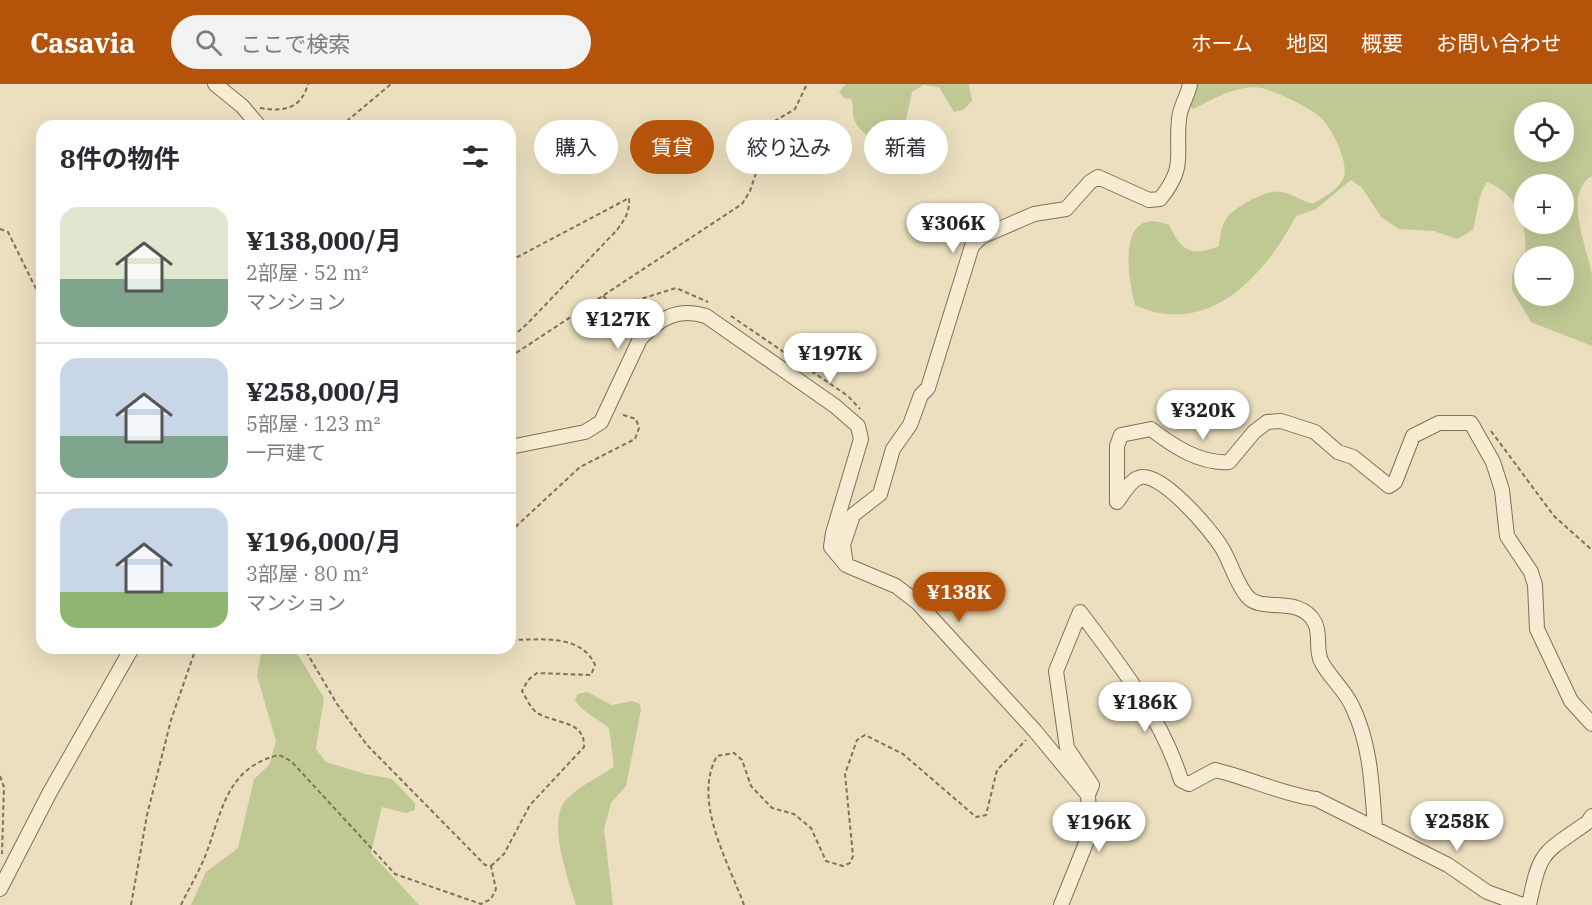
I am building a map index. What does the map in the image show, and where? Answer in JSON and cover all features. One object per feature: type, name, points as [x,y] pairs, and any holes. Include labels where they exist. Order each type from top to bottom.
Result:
[{"type":"street","points":[[215,84],[242,106],[254,120]]},
{"type":"street","points":[[846,565],[843,545],[853,515],[880,494],[893,449],[910,425],[921,394],[928,388],[972,246],[981,237],[1034,214],[1066,209],[1090,182],[1098,177],[1149,200],[1160,199],[1175,176],[1180,157],[1178,122],[1181,104],[1190,84]]},
{"type":"street","points":[[516,446],[585,432],[601,422],[609,411],[640,339],[664,317],[693,312],[718,323],[858,426],[861,439],[831,547],[846,565],[896,586],[918,603],[1035,731],[1088,795]]},
{"type":"street","points":[[1375,828],[1370,766],[1365,739],[1353,707],[1321,662],[1317,625],[1310,615],[1288,604],[1256,603],[1247,597],[1221,546],[1160,481],[1144,476],[1136,478],[1117,502],[1116,446],[1121,435],[1151,429],[1170,443],[1195,455],[1216,463],[1229,462],[1254,432],[1267,422],[1281,421],[1315,432],[1338,452],[1353,457],[1389,486],[1395,482],[1413,436],[1439,423],[1471,423],[1500,482],[1507,536],[1533,579],[1537,629],[1571,701],[1592,724]]},
{"type":"street","points":[[1061,905],[1090,833],[1088,795],[1092,785],[1066,748],[1056,671],[1080,612],[1122,668],[1158,724],[1172,753],[1181,780],[1189,784],[1215,770],[1296,796],[1316,799],[1448,865],[1487,892],[1523,905]]},
{"type":"street","points":[[1,886],[50,792],[129,654]]},
{"type":"street","points":[[1529,905],[1537,866],[1544,853],[1588,822],[1592,816]]},
{"type":"path","points":[[242,106],[276,111],[295,107],[304,96],[308,84]]},
{"type":"path","points":[[348,120],[391,84]]},
{"type":"path","points":[[516,353],[742,204],[750,191],[773,122],[795,109],[807,84]]},
{"type":"path","points":[[516,258],[629,198],[630,208],[627,217],[516,334]]},
{"type":"path","points":[[0,229],[8,232],[36,289]]},
{"type":"path","points":[[516,526],[580,467],[634,439],[639,428],[636,419],[609,411]]},
{"type":"path","points":[[1471,423],[1481,421],[1499,439],[1554,516],[1592,550]]},
{"type":"path","points":[[491,866],[504,854],[530,805],[584,747],[584,736],[578,728],[537,713],[522,691],[528,680],[537,672],[591,675],[595,665],[591,657],[578,646],[561,640],[516,640]]},
{"type":"path","points":[[131,905],[147,815],[171,720],[194,654]]},
{"type":"path","points":[[308,654],[337,704],[367,745],[485,865],[491,866]]},
{"type":"path","points":[[744,905],[708,807],[708,780],[717,756],[734,753],[742,760],[751,786],[772,808],[794,814],[811,828],[826,861],[843,866],[850,863],[853,856],[845,774],[856,740],[866,735],[903,754],[976,817],[986,816],[998,770],[1035,731]]},
{"type":"path","points":[[181,905],[204,860],[224,798],[250,766],[265,758],[279,755],[291,761],[395,874],[481,904],[491,898],[496,889],[491,866]]},
{"type":"path","points":[[0,776],[4,787],[1,886]]},
{"type":"green space","points":[[846,84],[969,84],[972,101],[963,110],[954,112],[939,87],[923,85],[912,92],[906,120],[864,120],[864,132],[853,116],[851,99],[844,98],[839,92]]},
{"type":"green space","points":[[1186,84],[1592,84],[1592,176],[1583,184],[1578,196],[1578,209],[1579,223],[1592,276],[1592,346],[1531,322],[1522,306],[1574,306],[1574,246],[1525,246],[1524,234],[1574,234],[1574,174],[1514,174],[1514,204],[1505,193],[1487,182],[1479,199],[1473,230],[1457,239],[1434,231],[1399,229],[1381,217],[1362,188],[1351,180],[1316,209],[1296,216],[1268,260],[1251,279],[1231,295],[1210,307],[1187,314],[1162,313],[1135,305],[1130,277],[1129,246],[1133,233],[1141,225],[1152,221],[1169,225],[1183,246],[1194,251],[1209,250],[1219,246],[1222,229],[1230,214],[1252,200],[1276,192],[1286,193],[1313,204],[1335,189],[1344,177],[1344,163],[1338,145],[1324,121],[1291,100],[1267,89],[1253,87],[1235,90],[1193,109],[1182,99]]},
{"type":"green space","points":[[1514,269],[1514,293],[1512,290]]},
{"type":"green space","points":[[261,654],[296,654],[324,698],[316,749],[326,762],[365,774],[392,779],[415,803],[415,810],[406,813],[382,807],[371,853],[419,905],[191,905],[206,872],[238,848],[254,779],[269,765],[276,741],[257,676]]},
{"type":"green space","points":[[587,692],[612,705],[632,701],[640,704],[641,710],[626,786],[611,803],[604,829],[613,905],[576,905],[559,838],[560,811],[565,801],[582,787],[614,767],[609,728],[586,712],[575,700],[578,694]]}]
